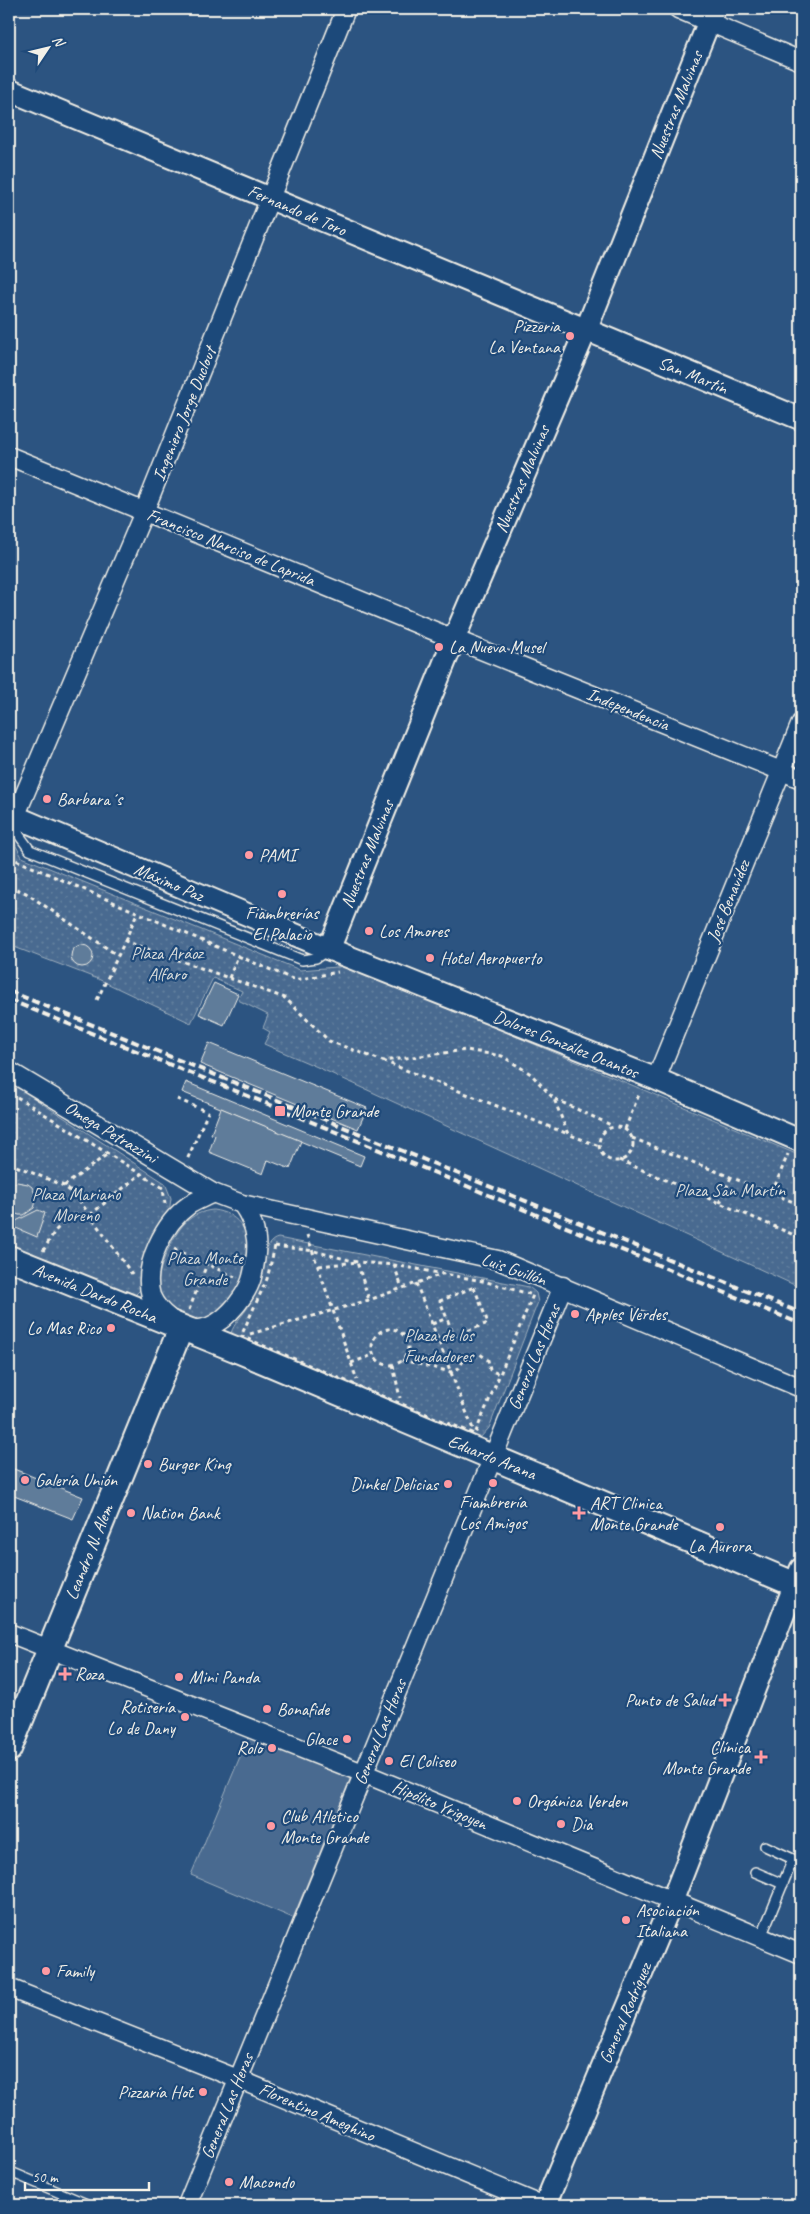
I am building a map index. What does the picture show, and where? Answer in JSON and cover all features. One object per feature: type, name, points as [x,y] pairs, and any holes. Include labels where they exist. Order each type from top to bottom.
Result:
[{"type":"main road","name":"Avenida Dardo Rocha","points":[[9,1258],[183,1323]]},
{"type":"main road","name":"Eduardo Arana","points":[[183,1323],[238,1343],[493,1457],[799,1580]]},
{"type":"main road","name":"Leandro N. Alem","points":[[9,1749],[183,1323]]},
{"type":"street","name":"Ingeniero Jorge Duclout","points":[[12,815],[144,512],[346,9]]},
{"type":"street","points":[[678,9],[712,15],[801,61]]},
{"type":"street","name":"Nuestras Malvinas","points":[[329,949],[454,639],[586,330],[712,15]]},
{"type":"street","name":"Fernando de Toro","points":[[9,90],[586,330]]},
{"type":"street","name":"San Martín","points":[[586,330],[801,419]]},
{"type":"street","name":"Francisco Narciso de Laprida","points":[[9,456],[454,639]]},
{"type":"street","name":"Independencia","points":[[454,639],[801,779]]},
{"type":"street","name":"José Benavídez","points":[[651,1077],[801,723]]},
{"type":"street","name":"Máximo Paz","points":[[12,815],[329,949]]},
{"type":"street","name":"Dolores González Ocantos","points":[[329,949],[651,1077],[798,1140]]},
{"type":"street","name":"Omega Petrazzini","points":[[9,1071],[213,1193]]},
{"type":"street","points":[[213,1193],[189,1205],[164,1232],[152,1262],[150,1278],[151,1295],[161,1313],[197,1329],[218,1323],[233,1309],[251,1282],[258,1243],[255,1226],[242,1204]]},
{"type":"street","name":"Luis Guillón","points":[[213,1193],[242,1204],[498,1260],[801,1388]]},
{"type":"street","name":"General Las Heras","points":[[186,2205],[563,1286]]},
{"type":"street","name":"General Rodríguez","points":[[546,2205],[672,1901],[799,1580]]},
{"type":"street","name":"Hipólito Yrigoyen","points":[[9,1633],[363,1773],[801,1954]]},
{"type":"street","name":"Florentino Ameghino","points":[[9,1988],[238,2079],[541,2205]]},
{"type":"lane","points":[[761,1937],[793,1859],[765,1846]]},
{"type":"lane","points":[[755,1872],[783,1884]]},
{"type":"lane","points":[[9,2182],[13,2173],[89,2205]]},
{"type":"path","points":[[9,857],[295,980],[346,971]]},
{"type":"path","points":[[9,886],[26,893],[117,955]]},
{"type":"path","points":[[97,1000],[137,913]]},
{"type":"path","points":[[125,941],[285,998],[329,1041],[599,1146]]},
{"type":"path","points":[[229,978],[238,956]]},
{"type":"path","points":[[383,1061],[466,1050],[502,1056],[531,1074],[554,1099],[568,1134]]},
{"type":"path","points":[[625,1129],[651,1077]]},
{"type":"path","points":[[9,1092],[163,1188],[165,1205],[162,1212]]},
{"type":"path","points":[[41,1254],[55,1231],[74,1214],[91,1214],[141,1174],[161,1161],[187,1160],[208,1112],[177,1099]]},
{"type":"path","points":[[554,1099],[614,1127],[625,1129],[632,1138],[633,1144],[630,1154],[620,1160]]},
{"type":"path","points":[[614,1127],[604,1131],[601,1136],[599,1146],[604,1156],[620,1160],[801,1238]]},
{"type":"path","points":[[632,1138],[801,1205]]},
{"type":"path","points":[[772,1193],[798,1140]]},
{"type":"path","points":[[64,1186],[108,1153]]},
{"type":"path","points":[[9,1163],[64,1186],[76,1196],[91,1214],[136,1280]]},
{"type":"path","points":[[720,1203],[731,1177]]},
{"type":"path","points":[[299,1216],[314,1251],[360,1388]]},
{"type":"path","points":[[168,1256],[174,1243]]},
{"type":"path","points":[[238,1343],[267,1279],[275,1246],[314,1251],[357,1262],[394,1265],[483,1281],[533,1295],[475,1434]]},
{"type":"path","points":[[172,1248],[240,1279]]},
{"type":"path","points":[[319,1266],[357,1262]]},
{"type":"path","points":[[357,1262],[369,1300]]},
{"type":"path","points":[[183,1323],[207,1264]]},
{"type":"path","points":[[394,1265],[402,1288]]},
{"type":"path","points":[[238,1343],[443,1274]]},
{"type":"path","points":[[416,1283],[475,1434]]},
{"type":"path","points":[[474,1288],[488,1323],[454,1336],[447,1318],[440,1300],[474,1288]]},
{"type":"path","points":[[432,1324],[447,1318]]},
{"type":"path","points":[[385,1330],[402,1334],[407,1344],[406,1355],[402,1360],[392,1365],[382,1363],[374,1355],[372,1343],[375,1337],[385,1330]]},
{"type":"path","points":[[238,1343],[360,1388],[475,1434]]},
{"type":"path","points":[[402,1360],[451,1372],[459,1368],[462,1359],[466,1356],[475,1354],[485,1357],[490,1365],[490,1370],[501,1375]]},
{"type":"path","points":[[351,1363],[374,1355]]},
{"type":"path","points":[[392,1365],[401,1404]]},
{"type":"green space","name":"Plaza San Martín","points":[[9,833],[22,857],[300,970],[348,966],[801,1156],[801,1288],[264,1044],[270,1032],[263,1028],[268,1015],[238,1000],[242,991],[213,978],[191,1023],[98,979],[9,945]]},
{"type":"green space","name":"Plaza Mariano Moreno","points":[[9,1082],[165,1183],[171,1198],[169,1214],[144,1267],[140,1290],[135,1295],[128,1297],[9,1249]]},
{"type":"green space","name":"Plaza Monte Grande","points":[[213,1210],[229,1215],[240,1223],[246,1235],[249,1248],[249,1263],[245,1278],[231,1303],[201,1323],[173,1315],[163,1303],[158,1287],[161,1267],[169,1246],[180,1229],[194,1216],[201,1212]]},
{"type":"green space","name":"Plaza de los Fundadores","points":[[278,1238],[529,1287],[536,1293],[538,1302],[489,1428],[480,1438],[467,1440],[236,1338],[231,1333],[232,1330],[256,1290],[261,1278],[269,1244]]},
{"type":"green space","name":"Club Atletico Monte Grande","points":[[249,1735],[351,1777],[293,1918],[191,1875]]},
{"type":"building","points":[[82,945],[90,948],[93,956],[90,964],[82,967],[74,964],[71,956],[74,948]]},
{"type":"building","points":[[214,983],[238,994],[224,1025],[199,1014]]},
{"type":"building","points":[[209,1043],[367,1108],[358,1129],[200,1064]]},
{"type":"building","points":[[186,1082],[364,1156],[360,1166],[182,1092]]},
{"type":"building","name":"Monte Grande","points":[[221,1108],[301,1141],[290,1169],[268,1160],[263,1174],[209,1152],[215,1135],[211,1134]]},
{"type":"building","points":[[17,1182],[28,1184],[32,1187],[37,1198],[34,1208],[24,1215],[9,1211],[9,1186]]},
{"type":"building","points":[[38,1210],[45,1213],[37,1237],[16,1228],[16,1221]]},
{"type":"building","name":"Galería Unión","points":[[9,1467],[83,1497],[73,1519],[9,1494]]},
{"type":"railway","points":[[9,991],[801,1313]]},
{"type":"railway","points":[[9,1000],[273,1106],[801,1324]]},
{"type":"place","name":"Pizzeria La Ventana","points":[[570,336]]},
{"type":"place","name":"La Nueva Musel","points":[[439,647]]},
{"type":"place","name":"Barbara´s","points":[[47,799]]},
{"type":"place","name":"PAMI","points":[[249,855]]},
{"type":"place","name":"Fiambrerías El Palacio","points":[[282,894]]},
{"type":"place","name":"Los Amores","points":[[369,931]]},
{"type":"place","name":"Hotel Aeropuerto","points":[[430,958]]},
{"type":"place","name":"Monte Grande","points":[[280,1111]]},
{"type":"place","name":"Apples Verdes","points":[[575,1314]]},
{"type":"place","name":"Lo Mas Rico","points":[[111,1328]]},
{"type":"place","name":"Burger King","points":[[148,1464]]},
{"type":"place","name":"Galería Unión","points":[[25,1480]]},
{"type":"place","name":"Fiambrería Los Amigos","points":[[493,1483]]},
{"type":"place","name":"Dinkel Delicias","points":[[448,1484]]},
{"type":"place","name":"Nation Bank","points":[[131,1513]]},
{"type":"place","name":"ART Clinica Monte Grande","points":[[579,1513]]},
{"type":"place","name":"La Aurora","points":[[720,1527]]},
{"type":"place","name":"Roza","points":[[65,1674]]},
{"type":"place","name":"Mini Panda","points":[[179,1677]]},
{"type":"place","name":"Punto de Salud","points":[[725,1700]]},
{"type":"place","name":"Bonafide","points":[[267,1709]]},
{"type":"place","name":"Rotisería Lo de Dany","points":[[185,1717]]},
{"type":"place","name":"Glace","points":[[347,1739]]},
{"type":"place","name":"Rolo","points":[[272,1748]]},
{"type":"place","name":"Clínica Monte Grande","points":[[761,1757]]},
{"type":"place","name":"El Coliseo","points":[[389,1761]]},
{"type":"place","name":"Orgánica Verden","points":[[517,1801]]},
{"type":"place","name":"Dia","points":[[561,1824]]},
{"type":"place","name":"Club Atletico Monte Grande","points":[[271,1826]]},
{"type":"place","name":"Asociación Italiana","points":[[626,1920]]},
{"type":"place","name":"Family","points":[[46,1971]]},
{"type":"place","name":"Pizzaría Hot","points":[[203,2092]]},
{"type":"place","name":"Macondo","points":[[229,2182]]},
{"type":"park label","name":"Plaza Aráoz Alfaro","points":[[167,963]]}]
